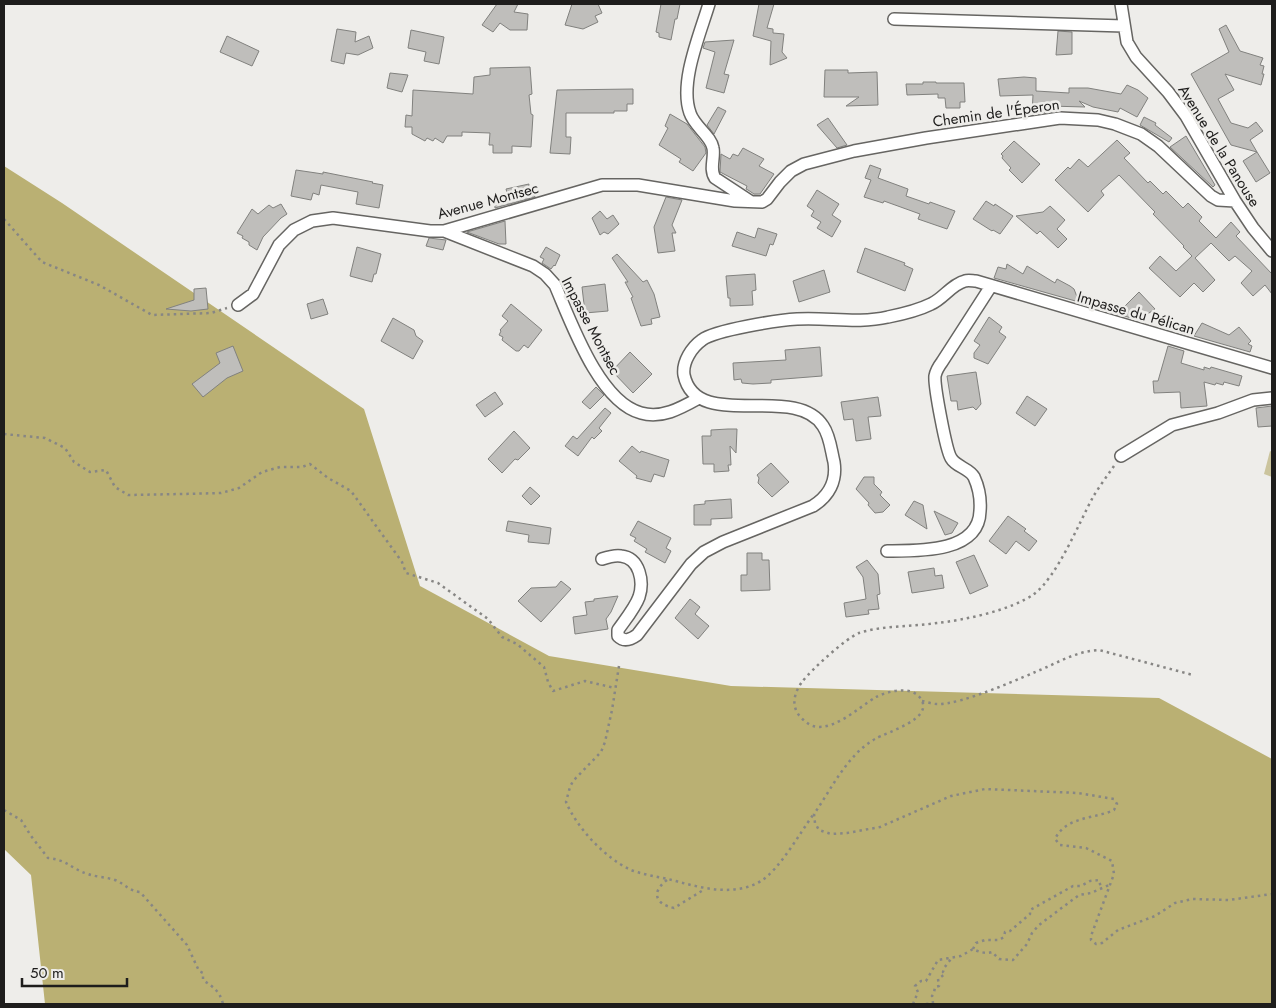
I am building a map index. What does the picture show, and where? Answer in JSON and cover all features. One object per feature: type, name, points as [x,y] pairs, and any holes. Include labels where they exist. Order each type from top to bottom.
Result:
[{"type":"street","points":[[709,4],[686,83],[689,110],[693,121],[713,148],[712,174],[715,178],[752,202]]},
{"type":"street","name":"Avenue de la Panouse","points":[[1123,4],[1127,42],[1136,57],[1168,92],[1186,116],[1235,201],[1253,228],[1272,251]]},
{"type":"street","points":[[894,19],[1124,26]]},
{"type":"street","name":"Chemin de l'Éperon","points":[[752,202],[762,202],[767,199],[791,171],[804,164],[917,140],[1060,118],[1098,120],[1141,134],[1158,146],[1211,196],[1218,200],[1235,201]]},
{"type":"street","name":"Avenue Montsec","points":[[238,305],[253,294],[279,245],[294,230],[312,221],[333,218],[430,231],[444,231],[602,185],[638,185],[735,202],[752,202]]},
{"type":"street","name":"Impasse Montsec","points":[[444,231],[533,266],[545,274],[555,286],[596,372],[607,388],[626,406],[640,413],[651,415],[676,411],[699,398]]},
{"type":"street","name":"Impasse du Pélican","points":[[699,398],[693,392],[684,375],[688,356],[693,348],[703,339],[716,334],[798,318],[882,318],[912,312],[933,303],[951,288],[965,281],[976,281],[1272,368]]},
{"type":"street","points":[[887,552],[919,551],[955,544],[972,534],[979,524],[981,498],[973,475],[955,463],[948,451],[935,375],[991,286]]},
{"type":"street","points":[[602,559],[619,555],[626,557],[635,564],[640,574],[641,586],[638,598],[618,630],[620,638],[632,640],[690,564],[704,552],[813,506],[824,500],[831,489],[834,479],[834,465],[829,440],[823,425],[812,415],[792,408],[711,403],[699,398]]},
{"type":"street","points":[[1121,456],[1172,425],[1218,413],[1253,400],[1272,398]]},
{"type":"path","points":[[4,219],[42,262],[99,285],[152,315],[211,313],[238,305]]},
{"type":"path","points":[[4,434],[45,438],[65,448],[74,462],[90,472],[106,470],[114,487],[128,495],[222,493],[239,488],[262,472],[280,467],[302,467],[310,464],[328,478],[352,491],[402,562],[406,572],[438,583],[488,619],[502,637],[517,644],[544,667],[548,682],[553,690],[585,681],[615,688]]},
{"type":"path","points":[[619,666],[605,742],[601,752],[573,780],[566,802],[578,824],[615,861],[631,870],[706,889],[728,890],[747,887],[762,880],[774,870],[855,754],[875,739],[912,722],[920,714],[923,704],[920,697],[912,691],[900,690],[878,696],[838,722],[822,727],[810,725],[801,718],[796,710],[795,696],[801,682],[824,658],[857,634],[897,626],[936,624],[977,616],[1017,603],[1035,593],[1054,571],[1094,496],[1121,456]]},
{"type":"path","points":[[922,701],[938,704],[961,700],[1072,655],[1090,650],[1099,650],[1193,675]]},
{"type":"path","points":[[814,814],[815,823],[819,830],[831,834],[880,827],[951,796],[985,789],[1078,793],[1106,796],[1114,799],[1117,804],[1114,810],[1069,824],[1058,832],[1055,839],[1060,845],[1086,848],[1112,861],[1114,874],[1091,936],[1091,940],[1096,944],[1102,943],[1118,930],[1155,916],[1175,903],[1192,899],[1229,900],[1272,894]]},
{"type":"path","points":[[4,810],[21,820],[48,858],[61,859],[86,874],[114,880],[127,886],[132,891],[140,892],[187,945],[199,971],[203,973],[203,980],[215,988],[221,996],[223,1004]]},
{"type":"path","points":[[668,880],[658,887],[656,894],[659,901],[666,906],[674,908],[706,889]]},
{"type":"path","points":[[913,1004],[918,992],[916,986],[921,981],[926,981],[938,960],[961,956],[973,949],[976,943],[985,940],[999,940],[1004,937],[1005,932],[1010,931],[1030,914],[1030,910],[1073,886],[1081,886],[1090,881],[1100,880],[1101,888]]},
{"type":"path","points":[[973,949],[988,954],[992,952],[999,959],[1013,960],[1027,944],[1032,933],[1039,925],[1079,895],[1091,893],[1110,884]]},
{"type":"path","points":[[926,1004],[932,1003],[935,987],[939,986],[938,980],[945,974],[943,972],[944,968],[951,959]]},
{"type":"shaded area","points":[[4,166],[62,203],[364,409],[420,586],[549,656],[731,686],[1159,698],[1272,759],[1272,1004],[45,1004],[31,875],[4,849]]},
{"type":"shaded area","points":[[1270,451],[1272,452],[1272,477],[1264,474]]},
{"type":"building","points":[[497,4],[518,4],[514,12],[528,14],[527,30],[510,30],[500,23],[493,32],[482,25]]},
{"type":"building","points":[[572,4],[598,4],[602,13],[595,16],[598,22],[583,29],[565,25]]},
{"type":"building","points":[[661,4],[680,4],[671,40],[659,37],[659,33],[656,32]]},
{"type":"building","points":[[759,4],[774,4],[767,28],[773,29],[773,33],[784,34],[782,52],[787,58],[770,65],[771,41],[753,36]]},
{"type":"building","points":[[1226,25],[1240,51],[1263,58],[1260,65],[1264,66],[1261,85],[1225,74],[1234,90],[1218,99],[1231,123],[1248,128],[1256,122],[1263,131],[1250,140],[1257,152],[1231,145],[1191,74],[1229,52],[1219,29]]},
{"type":"building","points":[[337,29],[356,32],[355,42],[369,36],[373,48],[358,55],[346,53],[344,64],[331,61]]},
{"type":"building","points":[[411,30],[444,37],[439,64],[424,61],[426,52],[408,48]]},
{"type":"building","points":[[1058,31],[1072,32],[1072,54],[1056,55]]},
{"type":"building","points":[[227,36],[259,51],[252,66],[220,52]]},
{"type":"building","points":[[734,40],[724,74],[729,75],[724,93],[706,88],[715,52],[703,48],[705,42]]},
{"type":"building","points":[[530,67],[532,94],[529,95],[531,114],[533,115],[531,147],[512,146],[512,153],[493,153],[493,145],[489,145],[490,133],[462,132],[462,136],[447,136],[443,143],[435,138],[433,141],[427,138],[425,141],[412,134],[412,127],[405,127],[406,115],[412,116],[413,90],[473,94],[474,77],[490,75],[490,68]]},
{"type":"building","points":[[825,70],[848,70],[848,73],[877,72],[878,105],[846,106],[859,97],[824,97]]},
{"type":"building","points":[[390,73],[408,75],[402,92],[387,88]]},
{"type":"building","points":[[1036,78],[1036,91],[1069,93],[1069,88],[1088,88],[1121,94],[1127,85],[1138,90],[1148,98],[1137,117],[1120,108],[1118,112],[1093,107],[1079,101],[1085,107],[1049,106],[1049,112],[1032,114],[1033,95],[1000,96],[998,79]]},
{"type":"building","points":[[923,82],[964,83],[965,102],[960,102],[960,108],[946,108],[945,98],[938,98],[938,94],[907,95],[906,84],[923,84]]},
{"type":"building","points":[[633,89],[633,104],[627,104],[627,111],[614,111],[614,113],[566,113],[566,137],[571,137],[570,154],[550,153],[557,90]]},
{"type":"building","points":[[718,107],[726,111],[714,134],[707,125]]},
{"type":"building","points":[[670,114],[687,124],[705,147],[706,153],[693,171],[679,162],[681,159],[659,145],[668,128],[665,126]]},
{"type":"building","points":[[1144,117],[1156,123],[1155,125],[1172,138],[1169,142],[1140,125]]},
{"type":"building","points":[[828,118],[847,145],[837,148],[817,125]]},
{"type":"building","points":[[1186,136],[1215,185],[1213,187],[1170,147]]},
{"type":"building","points":[[1117,140],[1130,153],[1124,158],[1148,183],[1150,181],[1163,194],[1166,191],[1183,208],[1188,203],[1202,217],[1199,221],[1216,238],[1231,222],[1240,232],[1236,236],[1272,274],[1272,294],[1265,285],[1253,296],[1241,283],[1252,271],[1235,256],[1229,261],[1211,243],[1195,258],[1215,280],[1203,292],[1194,283],[1180,297],[1149,268],[1160,256],[1176,271],[1192,256],[1153,214],[1155,212],[1119,175],[1101,191],[1104,195],[1088,212],[1055,180],[1068,167],[1070,169],[1079,159],[1088,167]]},
{"type":"building","points":[[1014,141],[1040,164],[1022,183],[1009,170],[1011,168],[1002,158],[1001,154]]},
{"type":"building","points":[[743,148],[764,159],[759,166],[774,174],[760,194],[754,194],[746,189],[747,186],[720,172],[721,154],[730,159],[733,154],[738,156]]},
{"type":"building","points":[[1257,152],[1270,173],[1256,182],[1243,161]]},
{"type":"building","points":[[870,165],[881,169],[878,178],[908,189],[906,196],[955,211],[947,229],[918,219],[920,214],[884,201],[883,203],[864,197],[871,180],[865,178]]},
{"type":"building","points":[[296,170],[323,174],[323,172],[383,185],[379,208],[356,204],[358,192],[321,185],[319,195],[313,193],[311,200],[291,196]]},
{"type":"building","points":[[529,184],[528,190],[533,190],[535,197],[495,208],[494,196],[508,196],[506,189]]},
{"type":"building","points":[[817,190],[839,204],[832,215],[841,221],[832,237],[817,228],[821,222],[811,216],[814,211],[807,206]]},
{"type":"building","points":[[666,197],[682,200],[672,225],[676,233],[672,233],[675,251],[658,253],[654,227]]},
{"type":"building","points":[[986,201],[994,206],[995,204],[1013,216],[1000,234],[973,219]]},
{"type":"building","points":[[281,204],[287,214],[263,237],[257,250],[242,238],[243,236],[237,233],[252,209],[258,214],[269,205],[273,208]]},
{"type":"building","points":[[1050,206],[1065,220],[1057,229],[1067,239],[1058,248],[1040,231],[1037,234],[1016,216],[1043,212]]},
{"type":"building","points":[[600,211],[607,219],[613,215],[619,224],[608,234],[604,232],[600,235],[592,218]]},
{"type":"building","points":[[505,221],[506,244],[499,244],[467,232]]},
{"type":"building","points":[[758,228],[777,234],[773,245],[770,244],[766,256],[732,246],[737,232],[755,238]]},
{"type":"building","points":[[429,238],[446,240],[443,250],[426,246]]},
{"type":"building","points":[[357,247],[381,254],[372,282],[350,276]]},
{"type":"building","points":[[546,247],[560,255],[555,266],[551,269],[542,263],[544,259],[540,257]]},
{"type":"building","points":[[865,248],[905,263],[904,265],[913,269],[905,291],[857,272]]},
{"type":"building","points":[[617,254],[643,282],[647,280],[654,294],[660,317],[651,319],[652,324],[641,326],[631,298],[633,297],[625,282],[628,282],[612,258]]},
{"type":"building","points":[[1007,264],[1023,274],[1027,266],[1055,283],[1057,279],[1074,289],[1079,302],[994,278],[998,267],[1006,269]]},
{"type":"building","points":[[824,270],[830,292],[799,302],[793,281]]},
{"type":"building","points":[[755,274],[756,290],[752,291],[753,305],[730,306],[726,276]]},
{"type":"building","points":[[605,284],[608,311],[585,313],[582,287]]},
{"type":"building","points":[[206,288],[208,309],[191,311],[166,309],[194,300],[194,289]]},
{"type":"building","points":[[1139,292],[1155,309],[1146,315],[1142,311],[1135,319],[1117,314]]},
{"type":"building","points":[[323,299],[328,314],[311,319],[307,304]]},
{"type":"building","points":[[511,304],[542,330],[528,348],[524,345],[519,351],[516,351],[502,340],[503,337],[499,335],[500,330],[508,321],[502,316]]},
{"type":"building","points":[[989,317],[1002,327],[999,332],[1006,337],[988,364],[974,358],[974,353],[980,345],[974,341]]},
{"type":"building","points":[[393,318],[414,330],[416,336],[423,341],[413,359],[381,341]]},
{"type":"building","points":[[1202,323],[1229,335],[1239,327],[1251,341],[1248,344],[1252,346],[1250,352],[1194,336]]},
{"type":"building","points":[[233,346],[243,371],[227,378],[203,397],[192,384],[220,363],[216,353]]},
{"type":"building","points":[[1168,346],[1184,351],[1181,363],[1204,370],[1204,367],[1210,369],[1211,367],[1242,376],[1239,386],[1224,382],[1223,385],[1216,383],[1215,385],[1204,382],[1207,406],[1181,408],[1180,392],[1154,393],[1153,381],[1158,381]]},
{"type":"building","points":[[820,347],[822,376],[771,380],[771,383],[753,384],[742,383],[741,379],[734,380],[733,363],[786,360],[785,350]]},
{"type":"building","points":[[630,352],[652,374],[633,393],[612,371]]},
{"type":"building","points":[[976,372],[981,404],[976,410],[973,407],[958,410],[957,401],[951,401],[947,376]]},
{"type":"building","points":[[596,387],[604,395],[590,409],[582,402]]},
{"type":"building","points":[[495,392],[503,404],[485,417],[476,405]]},
{"type":"building","points":[[1027,396],[1047,409],[1035,426],[1016,413]]},
{"type":"building","points":[[878,397],[881,416],[868,417],[871,439],[856,441],[853,419],[844,420],[841,402]]},
{"type":"building","points":[[1272,406],[1272,426],[1258,427],[1256,408]]},
{"type":"building","points":[[605,408],[611,413],[599,428],[602,431],[594,439],[592,437],[578,456],[565,446],[573,436],[577,439]]},
{"type":"building","points":[[737,429],[736,453],[730,446],[731,465],[728,465],[729,471],[714,472],[714,464],[703,464],[702,436],[711,436],[711,430]]},
{"type":"building","points":[[514,431],[530,448],[518,460],[515,459],[502,473],[488,459]]},
{"type":"building","points":[[632,446],[640,453],[641,451],[669,460],[664,477],[654,474],[651,482],[636,478],[637,476],[619,461]]},
{"type":"building","points":[[771,463],[789,482],[772,497],[758,483],[759,478],[757,475]]},
{"type":"building","points":[[864,477],[874,477],[874,484],[882,492],[880,495],[890,505],[883,512],[875,513],[868,505],[869,503],[856,489]]},
{"type":"building","points":[[530,487],[540,496],[531,505],[522,496]]},
{"type":"building","points":[[731,499],[732,518],[711,519],[711,525],[694,525],[694,505],[705,504],[705,501]]},
{"type":"building","points":[[914,501],[923,505],[927,529],[905,515]]},
{"type":"building","points":[[934,511],[958,523],[952,533],[945,535]]},
{"type":"building","points":[[1008,516],[1026,529],[1024,531],[1037,541],[1029,551],[1016,541],[1006,554],[989,541]]},
{"type":"building","points":[[508,521],[551,528],[549,544],[528,542],[529,535],[506,531]]},
{"type":"building","points":[[638,521],[671,538],[666,548],[671,551],[665,563],[645,552],[647,549],[634,541],[636,538],[630,535]]},
{"type":"building","points":[[747,553],[762,553],[762,560],[769,560],[770,590],[741,591],[741,575],[747,575]]},
{"type":"building","points":[[974,555],[988,586],[970,594],[956,562]]},
{"type":"building","points":[[867,560],[878,574],[880,594],[877,595],[879,609],[868,610],[869,614],[846,617],[844,603],[866,599],[863,577],[856,567]]},
{"type":"building","points":[[934,568],[935,576],[942,575],[944,588],[912,593],[908,572]]},
{"type":"building","points":[[561,581],[571,589],[541,622],[518,601],[531,588],[556,587]]},
{"type":"building","points":[[618,596],[606,619],[608,629],[575,634],[573,617],[587,615],[585,602]]},
{"type":"building","points":[[690,599],[700,607],[695,614],[709,626],[698,639],[675,618]]}]
